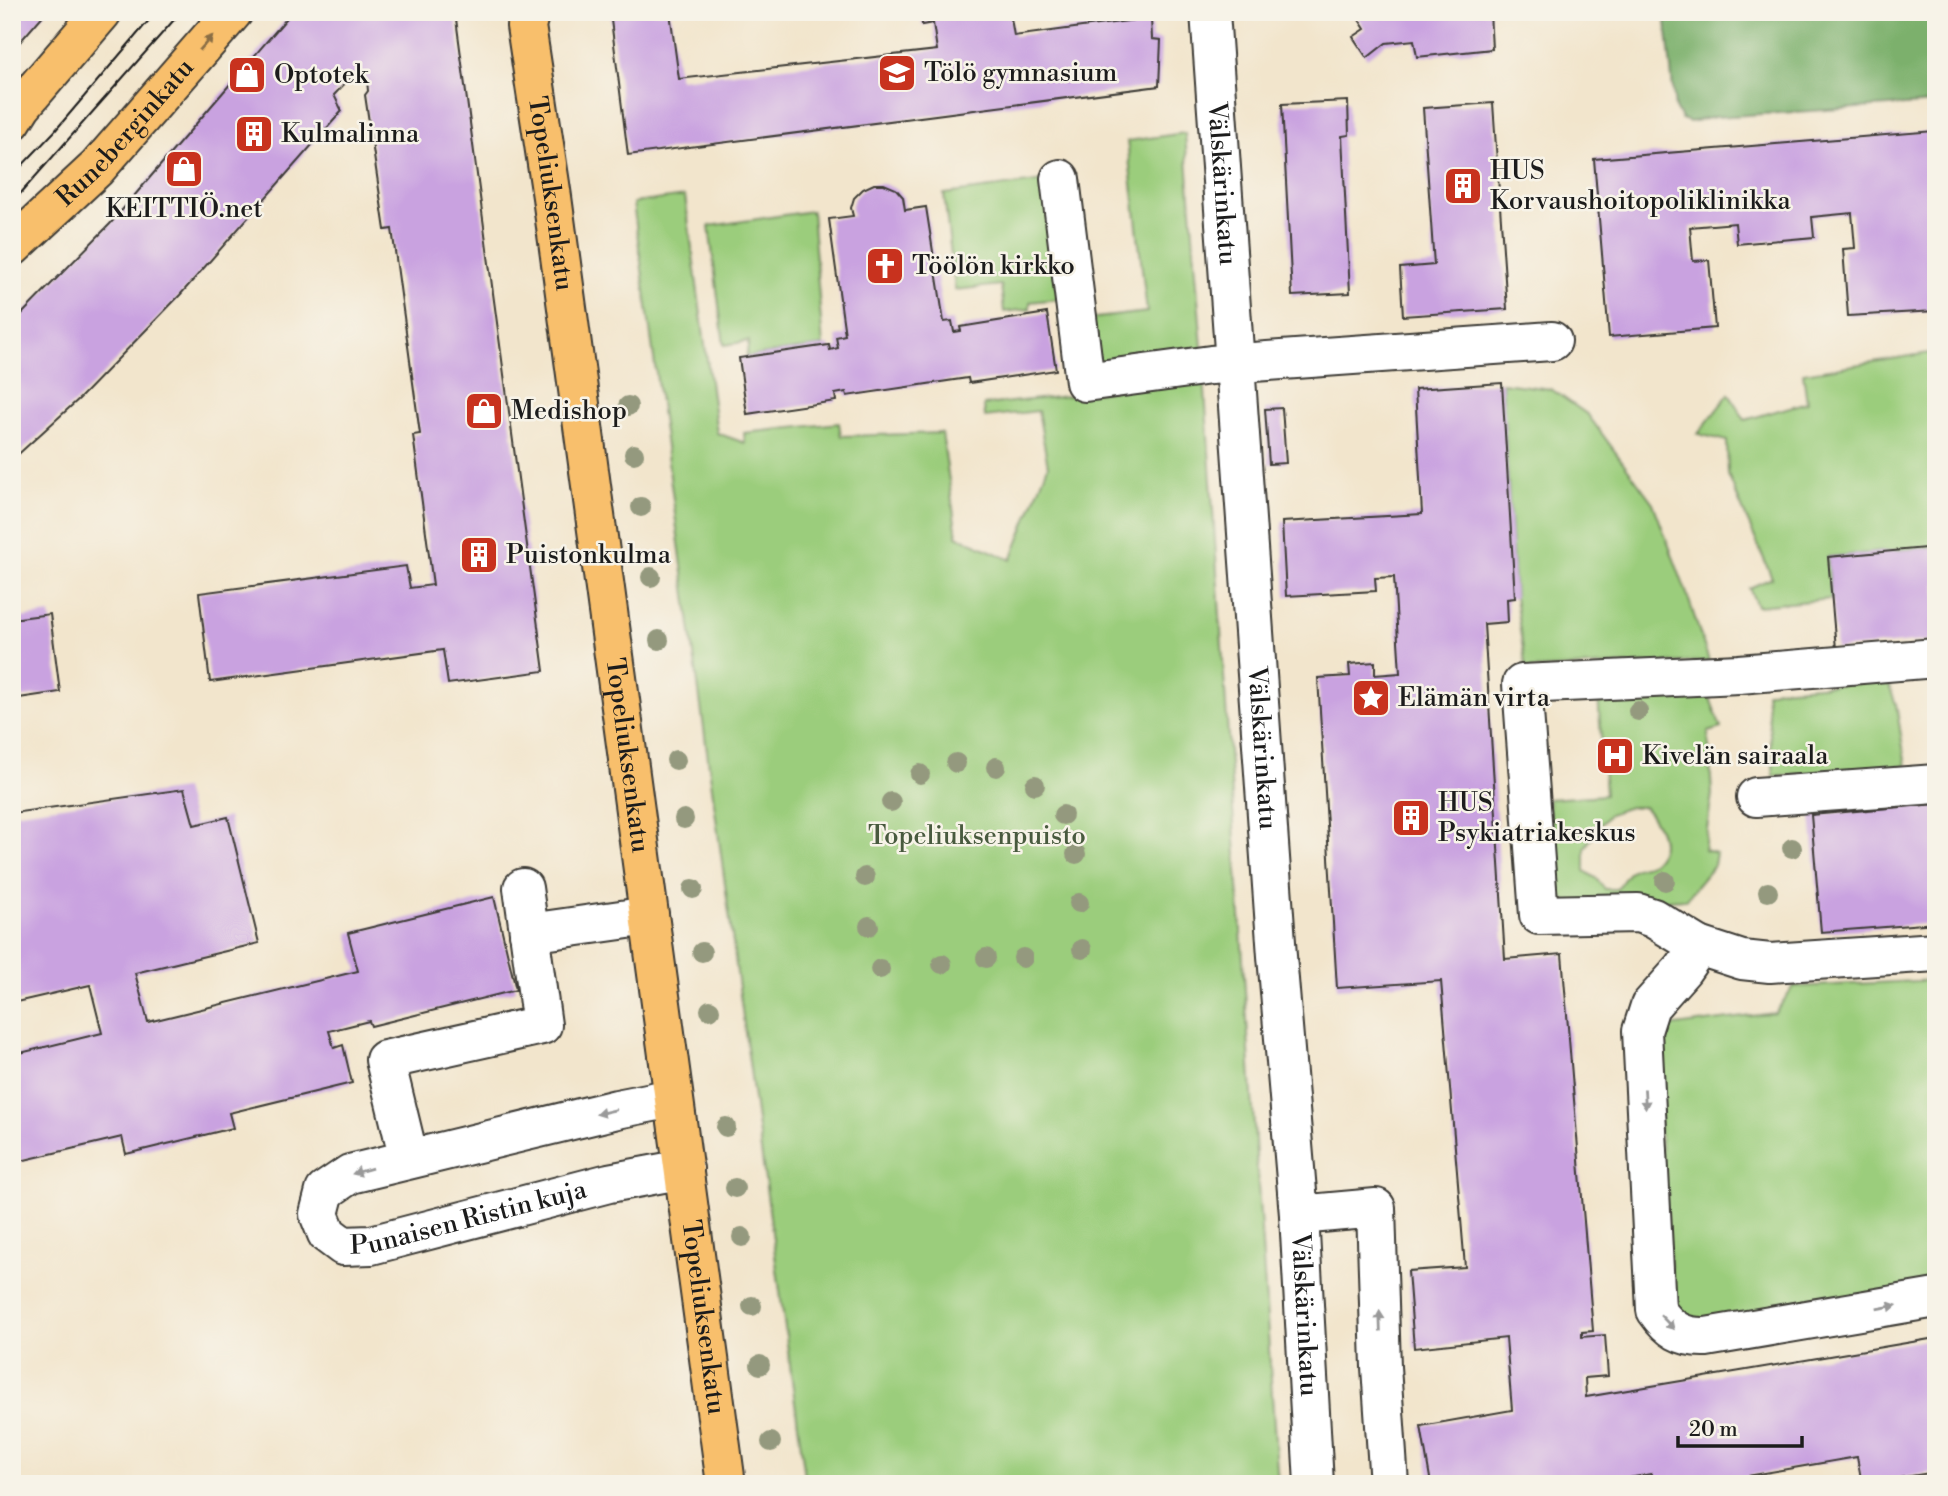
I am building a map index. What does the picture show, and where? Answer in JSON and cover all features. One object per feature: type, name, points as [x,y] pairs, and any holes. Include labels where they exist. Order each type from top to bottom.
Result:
[{"type":"main road","points":[[12,121],[22,105],[102,12]]},
{"type":"main road","name":"Runeberginkatu","points":[[12,247],[97,168],[233,12]]},
{"type":"main road","name":"Topeliuksenkatu","points":[[524,17],[552,197],[726,1484]]},
{"type":"street","name":"Välskärinkatu","points":[[1210,12],[1276,942],[1299,1215],[1314,1484]]},
{"type":"street","points":[[1060,179],[1085,382],[1235,364],[1552,341]]},
{"type":"street","points":[[1936,659],[1739,674],[1522,684],[1539,915],[1638,913],[1653,918],[1699,946],[1742,960],[1770,962],[1936,952]]},
{"type":"street","points":[[1756,797],[1936,784]]},
{"type":"street","points":[[409,1159],[385,1060],[542,1026],[523,888]]},
{"type":"street","points":[[530,933],[649,916]]},
{"type":"street","points":[[1699,946],[1684,969],[1650,1006],[1642,1031],[1656,1310],[1665,1323],[1690,1338],[1936,1298]]},
{"type":"street","name":"Punaisen Ristin kuja","points":[[673,1098],[617,1109],[350,1174],[324,1191],[319,1214],[327,1234],[343,1246],[371,1245],[609,1183],[684,1169]]},
{"type":"street","points":[[1299,1215],[1376,1208],[1389,1484]]},
{"type":"green space","points":[[1665,12],[1936,12],[1936,103],[1715,117],[1690,122],[1681,119],[1675,108]]},
{"type":"green space","points":[[1185,133],[1203,360],[1094,375],[1088,319],[1147,312],[1127,141]]},
{"type":"green space","points":[[1044,181],[1058,299],[1030,302],[1030,309],[1004,312],[1001,285],[955,290],[944,194]]},
{"type":"green space","name":"Topeliuksenpuisto","points":[[685,196],[717,433],[745,443],[744,433],[839,423],[841,436],[942,433],[957,536],[1011,560],[1048,466],[1038,411],[985,417],[984,405],[1086,394],[1204,376],[1278,1484],[806,1484],[633,203]]},
{"type":"green space","points":[[812,211],[823,346],[746,357],[749,341],[724,345],[709,226]]},
{"type":"green space","points":[[1936,352],[1936,547],[1828,557],[1831,599],[1757,606],[1749,588],[1772,578],[1728,475],[1727,441],[1698,434],[1729,394],[1745,420],[1807,402],[1803,373]]},
{"type":"green space","points":[[1502,383],[1551,389],[1588,415],[1653,503],[1709,661],[1526,669],[1515,598]]},
{"type":"green space","points":[[1887,681],[1896,704],[1906,766],[1774,776],[1766,693],[1777,689]]},
{"type":"green space","points":[[1707,690],[1721,728],[1708,732],[1712,794],[1704,850],[1716,853],[1714,865],[1686,899],[1570,906],[1556,891],[1548,799],[1605,795],[1598,695]],"holes":[[[1630,807],[1644,807],[1658,827],[1662,841],[1659,855],[1651,864],[1630,872],[1617,889],[1605,889],[1585,871],[1585,848],[1609,814]]]},
{"type":"green space","points":[[1936,980],[1936,1286],[1713,1322],[1674,1312],[1652,1029],[1775,1013],[1793,987]]},
{"type":"building","points":[[12,12],[46,12],[12,51]]},
{"type":"building","points":[[292,12],[443,12],[456,19],[544,671],[448,684],[443,650],[210,682],[199,593],[406,566],[410,588],[433,585],[413,435],[420,434],[392,229],[385,230],[365,95],[368,91],[367,80],[358,75],[350,78],[334,95],[342,111],[180,295],[80,398],[12,460],[12,324],[110,224]]},
{"type":"building","name":"Tölö gymnasium","points":[[610,12],[670,12],[679,79],[937,50],[933,23],[922,25],[921,12],[1010,12],[1014,36],[1151,18],[1152,39],[1161,40],[1159,86],[628,155]]},
{"type":"building","points":[[1354,12],[1490,12],[1492,49],[1417,57],[1414,40],[1386,43],[1367,58],[1353,37],[1365,29]]},
{"type":"building","points":[[1348,101],[1349,135],[1342,136],[1350,293],[1292,296],[1282,104]]},
{"type":"building","name":"HUS Korvaushoitopoliklinikka","points":[[1493,103],[1507,309],[1403,316],[1400,268],[1434,265],[1423,108]]},
{"type":"building","points":[[1934,131],[1936,311],[1848,316],[1843,249],[1855,248],[1852,213],[1812,217],[1814,237],[1737,244],[1735,223],[1690,227],[1693,261],[1709,260],[1715,328],[1609,337],[1594,159]]},
{"type":"building","name":"Töölön kirkko","points":[[874,184],[884,184],[896,189],[903,197],[905,210],[926,207],[944,322],[952,321],[954,332],[961,331],[960,327],[1047,313],[1056,370],[969,383],[968,378],[847,396],[846,392],[835,394],[836,401],[747,414],[739,358],[829,345],[830,350],[838,348],[836,337],[845,335],[829,219],[853,216],[851,208],[854,198],[863,189]]},
{"type":"building","points":[[1502,383],[1515,598],[1507,599],[1508,622],[1484,624],[1505,959],[1562,954],[1593,1331],[1582,1332],[1582,1337],[1605,1335],[1608,1376],[1585,1378],[1586,1397],[1936,1338],[1936,1472],[1862,1484],[1857,1457],[1701,1484],[1653,1484],[1651,1474],[1596,1484],[1431,1484],[1421,1426],[1512,1410],[1506,1338],[1414,1348],[1408,1271],[1465,1267],[1441,981],[1337,988],[1318,678],[1350,676],[1349,664],[1375,662],[1375,675],[1400,673],[1394,577],[1375,578],[1376,591],[1286,596],[1282,522],[1422,514],[1415,389]]},
{"type":"building","points":[[1282,408],[1286,463],[1269,464],[1265,409]]},
{"type":"building","points":[[1936,547],[1936,640],[1836,649],[1828,557]]},
{"type":"building","points":[[50,614],[60,692],[12,699],[12,619]]},
{"type":"building","points":[[184,789],[194,825],[228,817],[259,943],[135,973],[148,1022],[358,971],[348,933],[494,897],[516,990],[371,1026],[369,1021],[329,1031],[334,1048],[343,1045],[352,1083],[229,1113],[233,1128],[126,1154],[122,1137],[12,1163],[12,1055],[102,1033],[90,985],[12,1003],[12,813]]},
{"type":"building","points":[[1936,804],[1936,923],[1821,932],[1811,815]]},
{"type":"tram line","points":[[12,176],[54,132],[156,12]]},
{"type":"tram line","points":[[12,203],[181,12]]},
{"type":"place","name":"Tölö gymnasium","points":[[897,73]]},
{"type":"place","name":"Optotek","points":[[247,75]]},
{"type":"place","name":"Kulmalinna","points":[[254,134]]},
{"type":"place","name":"KEITTIÖ.net","points":[[184,169]]},
{"type":"place","name":"HUS Korvaushoitopoliklinikka","points":[[1463,186]]},
{"type":"place","name":"Töölön kirkko","points":[[885,266]]},
{"type":"place","name":"Medishop","points":[[484,411]]},
{"type":"place","name":"Puistonkulma","points":[[479,555]]},
{"type":"place","name":"Elämän virta","points":[[1371,698]]},
{"type":"place","name":"Kivelän sairaala","points":[[1615,756]]},
{"type":"place","name":"HUS Psykiatriakeskus","points":[[1411,818]]}]
